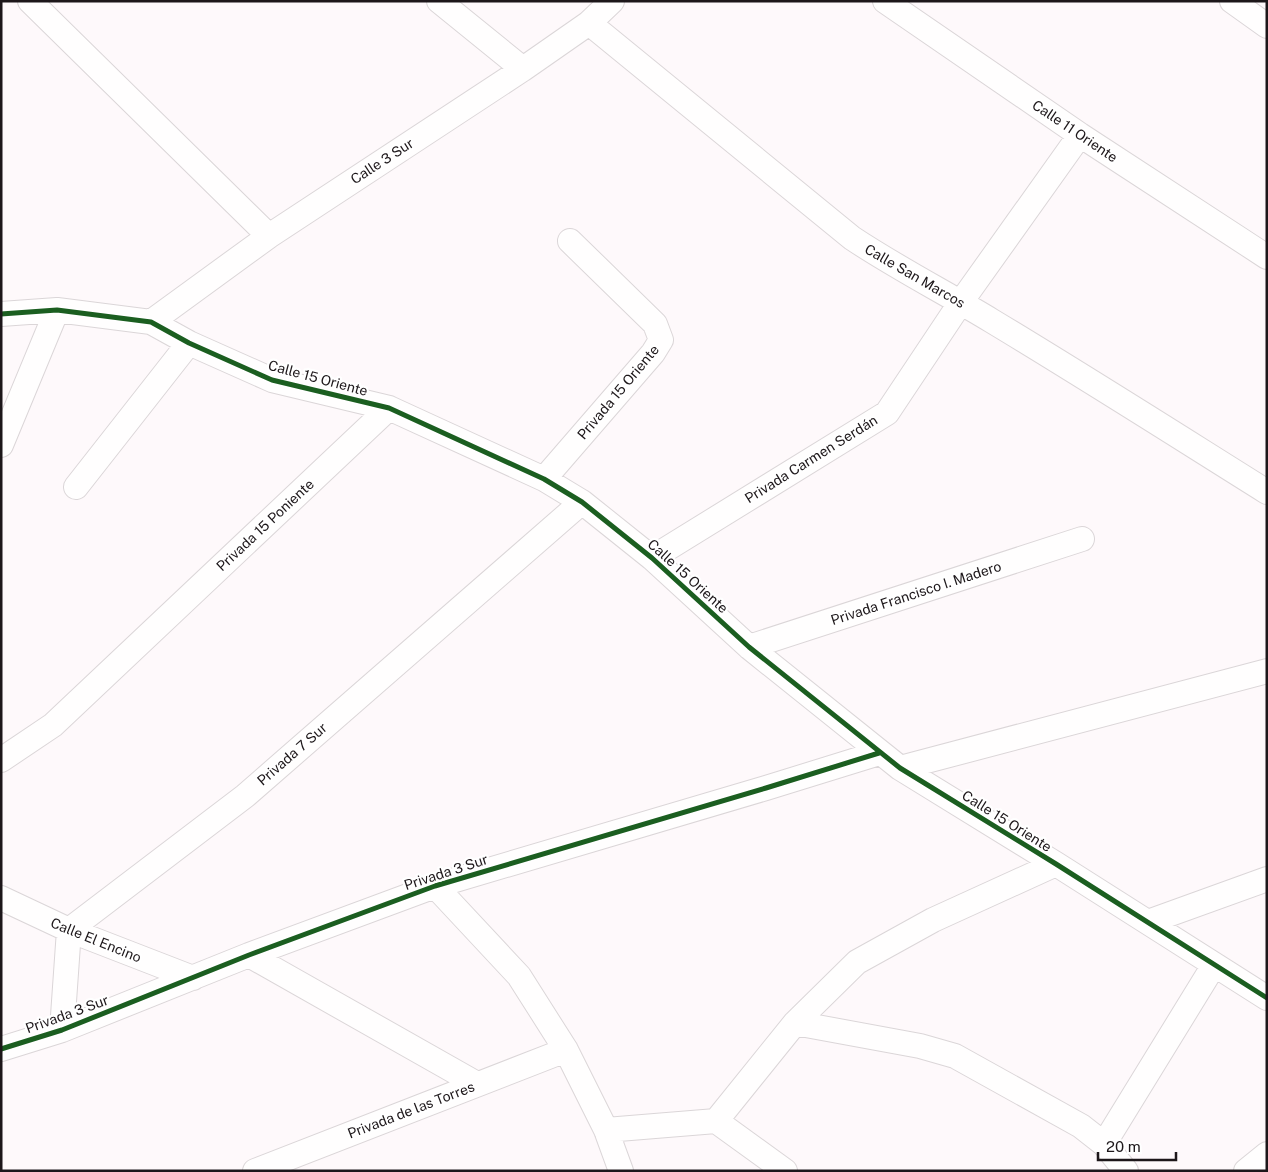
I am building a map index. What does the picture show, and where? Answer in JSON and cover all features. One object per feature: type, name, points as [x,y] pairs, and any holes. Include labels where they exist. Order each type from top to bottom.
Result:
[{"type":"street","points":[[30,1],[269,236]]},
{"type":"street","points":[[439,1],[523,68]]},
{"type":"street","name":"Calle 3 Sur","points":[[152,322],[269,236],[589,23],[612,1]]},
{"type":"street","name":"Calle 11 Oriente","points":[[885,1],[1080,135],[1267,257]]},
{"type":"street","points":[[1232,1],[1267,26]]},
{"type":"street","name":"Calle San Marcos","points":[[589,23],[852,238],[889,262],[961,302],[1072,369],[1267,492]]},
{"type":"street","name":"Privada Carmen Serdán","points":[[652,558],[887,413],[961,302],[1080,135]]},
{"type":"street","name":"Privada 15 Oriente","points":[[544,479],[653,353],[661,340],[655,324],[570,241]]},
{"type":"street","points":[[1,445],[57,310]]},
{"type":"street","name":"Calle 15 Oriente","points":[[1,314],[57,310],[152,322],[190,343],[272,380],[389,408],[544,479],[582,502],[652,558],[749,647],[879,753],[1267,998]]},
{"type":"street","points":[[76,487],[190,343]]},
{"type":"street","name":"Privada 15 Poniente","points":[[1,760],[53,725],[389,408]]},
{"type":"street","name":"Privada 7 Sur","points":[[69,930],[245,796],[582,502]]},
{"type":"street","name":"Privada Francisco I. Madero","points":[[749,647],[1082,539]]},
{"type":"street","points":[[900,768],[1267,671]]},
{"type":"street","name":"Privada 3 Sur","points":[[1,1049],[62,1030],[249,955],[435,886],[879,753]]},
{"type":"street","points":[[716,1121],[794,1023],[857,962],[932,920],[1056,864]]},
{"type":"street","points":[[1148,922],[1267,879]]},
{"type":"street","name":"Privada 3 Sur","points":[[435,886],[519,976],[566,1050],[606,1130],[621,1171]]},
{"type":"street","name":"Calle El Encino","points":[[1,898],[69,930],[193,978]]},
{"type":"street","points":[[62,1030],[69,930]]},
{"type":"street","points":[[249,955],[477,1084]]},
{"type":"street","points":[[1104,1144],[1214,965]]},
{"type":"street","points":[[794,1023],[920,1046],[954,1056],[1081,1126],[1104,1144],[1126,1171]]},
{"type":"street","name":"Privada de las Torres","points":[[256,1171],[566,1050]]},
{"type":"street","points":[[606,1130],[716,1121],[785,1171]]},
{"type":"street","points":[[1246,1171],[1267,1154]]},
{"type":"cycle path","points":[[1,314],[57,310],[151,322],[189,343],[272,380],[389,408],[544,479],[582,502],[652,558],[749,647],[900,768],[1267,998]]},
{"type":"cycle path","points":[[1,1049],[62,1030],[249,955],[435,886],[879,753]]}]
